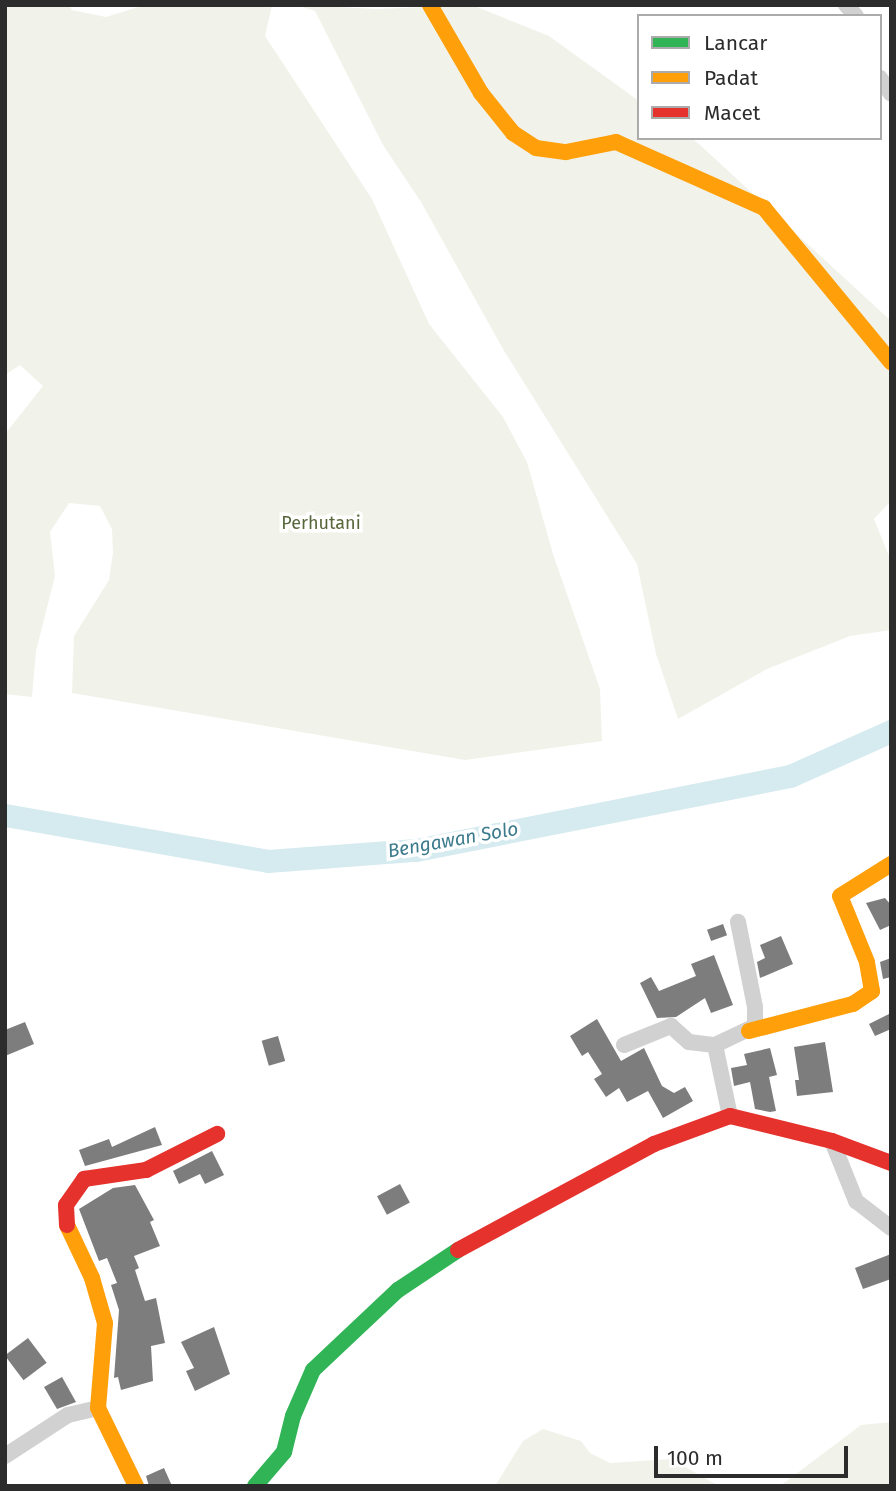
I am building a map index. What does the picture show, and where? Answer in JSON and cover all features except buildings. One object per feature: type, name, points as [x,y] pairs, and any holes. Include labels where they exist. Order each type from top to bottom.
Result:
[{"type":"street","points":[[430,5],[481,93],[513,133],[536,148],[566,152],[616,142],[764,208],[891,362]]},
{"type":"street","points":[[624,1045],[671,1026],[689,1042],[715,1045],[749,1031],[853,1004],[872,991],[867,962],[840,896],[891,864]]},
{"type":"street","points":[[738,922],[757,1021],[749,1031]]},
{"type":"street","points":[[715,1045],[730,1116]]},
{"type":"street","points":[[256,1486],[284,1452],[293,1416],[313,1370],[398,1290],[478,1236],[654,1144],[730,1116],[832,1141],[891,1163]]},
{"type":"street","points":[[136,1486],[98,1408],[105,1324],[92,1278],[67,1226],[69,1196],[84,1179],[146,1170],[217,1134]]},
{"type":"street","points":[[832,1141],[856,1201],[891,1228]]},
{"type":"street","points":[[5,1456],[68,1415],[98,1408]]},
{"type":"green space","name":"Perhutani","points":[[5,5],[69,5],[72,10],[106,17],[145,5],[272,5],[265,36],[372,199],[429,324],[503,417],[527,462],[553,554],[600,689],[602,741],[465,760],[72,693],[74,636],[109,580],[113,553],[112,529],[100,506],[69,503],[50,532],[55,576],[36,651],[32,697],[5,694],[5,434],[43,386],[20,365],[5,375]]},
{"type":"green space","points":[[296,5],[378,9],[472,5],[549,36],[637,100],[637,140],[694,140],[891,321],[891,501],[874,519],[891,561],[891,630],[850,636],[767,669],[678,719],[656,654],[637,564],[503,349],[421,202],[383,145],[315,11]]},
{"type":"green space","points":[[891,1422],[891,1486],[780,1486],[861,1425]]},
{"type":"green space","points":[[543,1429],[581,1441],[590,1453],[610,1463],[671,1459],[719,1486],[495,1486],[523,1441]]},
{"type":"waterway","name":"Bengawan Solo","points":[[5,815],[268,861],[416,850],[790,776],[891,731]]},
{"type":"traffic: fast","points":[[255,1486],[284,1452],[293,1416],[313,1370],[398,1290],[458,1250]]},
{"type":"traffic: slow","points":[[430,5],[481,93],[513,133],[536,148],[566,152],[616,142],[764,208],[891,362]]},
{"type":"traffic: slow","points":[[749,1031],[853,1004],[872,991],[867,962],[840,896],[891,864]]},
{"type":"traffic: slow","points":[[67,1225],[92,1278],[105,1323],[98,1408],[136,1486]]},
{"type":"traffic: jam","points":[[458,1250],[654,1144],[730,1116],[832,1141],[891,1163]]},
{"type":"traffic: jam","points":[[67,1225],[66,1205],[84,1179],[146,1170],[217,1134]]}]
